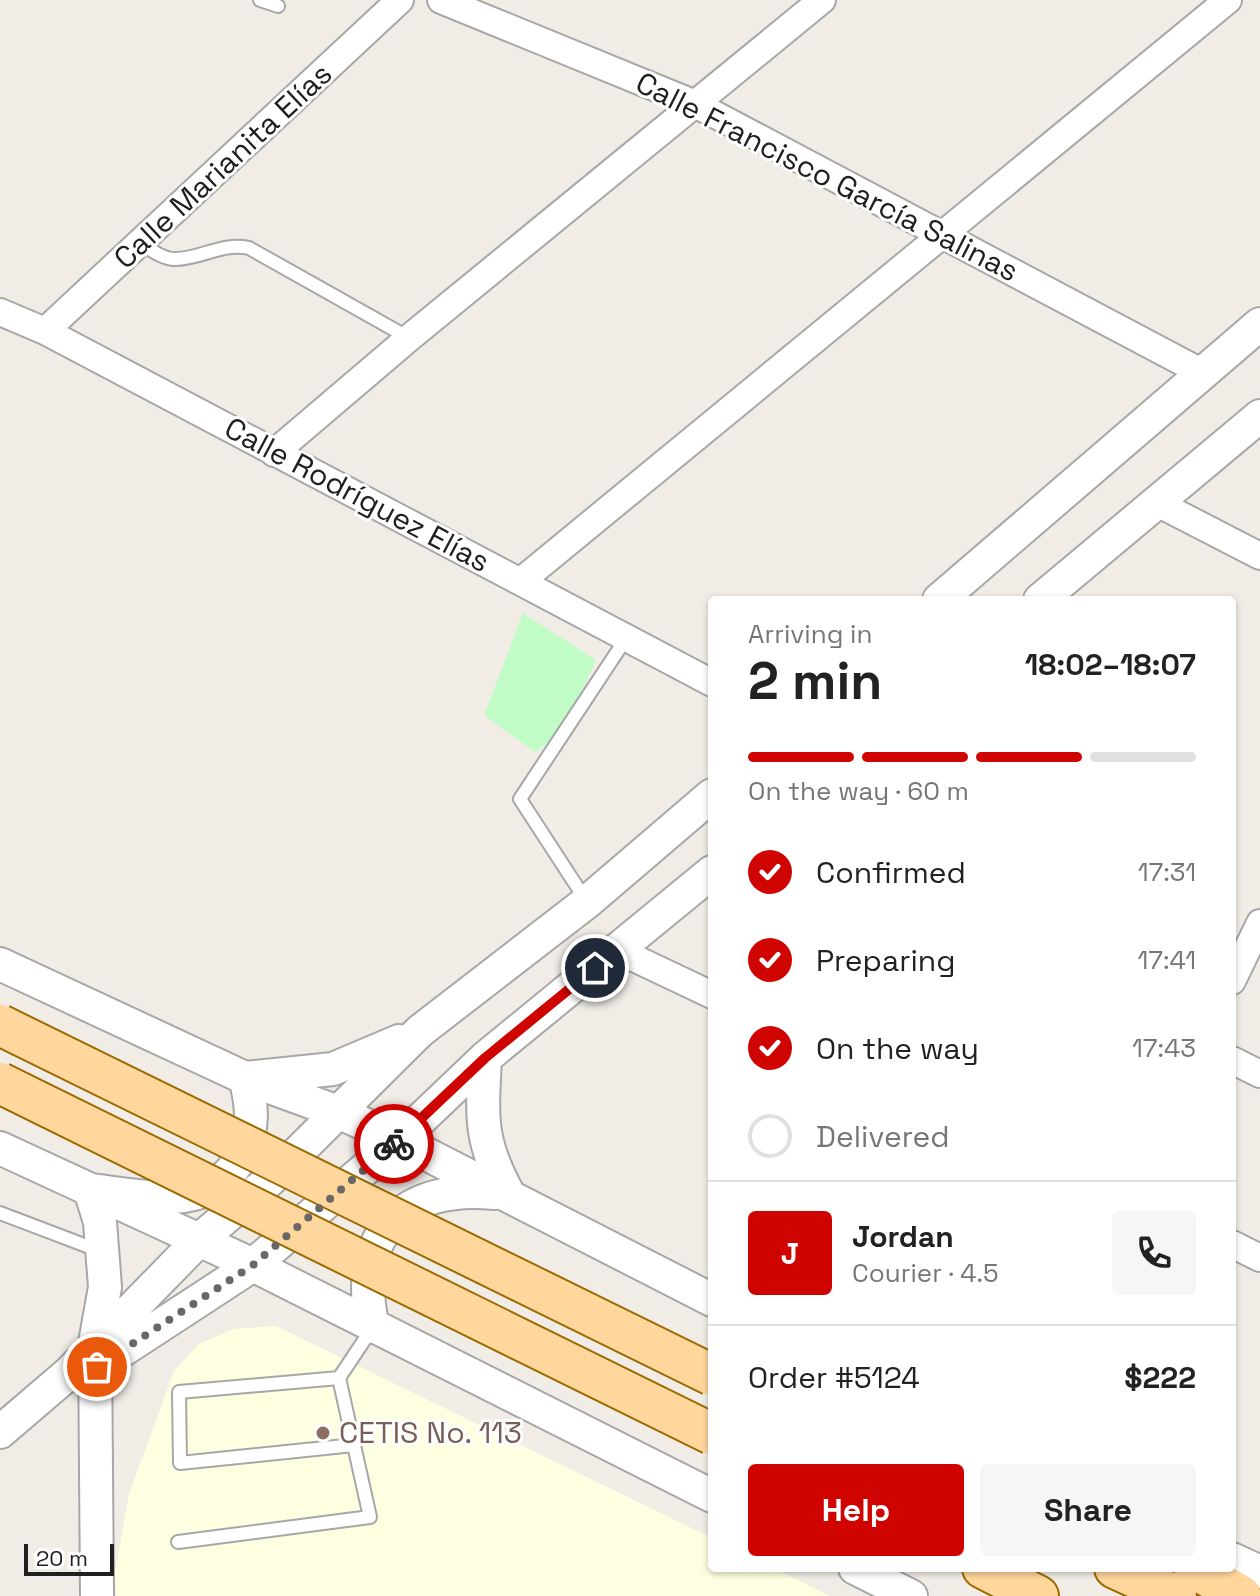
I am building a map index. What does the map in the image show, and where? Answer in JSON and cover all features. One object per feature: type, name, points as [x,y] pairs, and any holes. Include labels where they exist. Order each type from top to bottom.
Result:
[{"type":"main road","points":[[0,1025],[708,1373]]},
{"type":"main road","points":[[0,1083],[708,1432]]},
{"type":"main road","points":[[991,1572],[1038,1596]]},
{"type":"main road","points":[[1124,1572],[1176,1596]]},
{"type":"main road","points":[[1201,1572],[1241,1596]]},
{"type":"street","name":"Calle Marianita Elías","points":[[45,331],[400,0]]},
{"type":"street","name":"Calle Francisco García Salinas","points":[[441,0],[693,103],[943,232],[1203,373]]},
{"type":"street","points":[[274,453],[693,103],[822,0]]},
{"type":"street","points":[[521,581],[1228,0]]},
{"type":"street","name":"Calle Rodríguez Elías","points":[[0,312],[45,331],[708,681]]},
{"type":"street","points":[[944,596],[1260,324]]},
{"type":"street","points":[[1045,596],[1260,416]]},
{"type":"street","points":[[1157,503],[1260,556]]},
{"type":"street","points":[[0,1432],[87,1361],[199,1240],[271,1179],[420,1031],[587,902],[708,798]]},
{"type":"street","points":[[87,1361],[253,1265],[399,1140],[485,1058],[708,875]]},
{"type":"street","points":[[1236,973],[1260,923]]},
{"type":"street","points":[[617,950],[708,993]]},
{"type":"street","points":[[0,964],[245,1078],[338,1112],[399,1140],[708,1298]]},
{"type":"street","points":[[245,1078],[333,1069],[420,1031]]},
{"type":"street","points":[[485,1058],[483,1135],[491,1163],[509,1195]]},
{"type":"street","points":[[1236,1062],[1260,1074]]},
{"type":"street","points":[[90,1190],[167,1198],[213,1189],[235,1168],[252,1126],[253,1106],[245,1078]]},
{"type":"street","points":[[0,1148],[253,1265],[708,1494]]},
{"type":"street","points":[[90,1190],[103,1252],[105,1287],[87,1361],[97,1596]]},
{"type":"street","points":[[373,1327],[367,1294],[369,1275],[374,1248],[387,1222],[433,1195],[463,1190],[509,1195]]},
{"type":"street","points":[[1236,1246],[1260,1258]]},
{"type":"street","points":[[1236,1561],[1260,1572]]},
{"type":"street","points":[[863,1572],[911,1596]]},
{"type":"lane","points":[[260,0],[278,6]]},
{"type":"lane","points":[[140,243],[175,259],[232,244],[249,248],[409,338]]},
{"type":"lane","points":[[587,902],[520,799],[627,637]]},
{"type":"lane","points":[[0,1213],[103,1252]]},
{"type":"lane","points":[[178,1542],[370,1517],[339,1378],[373,1327]]},
{"type":"lane","points":[[339,1378],[179,1392],[180,1463],[354,1445]]},
{"type":"shaded area","name":"CETIS No. 113","points":[[276,1326],[708,1536],[708,1572],[781,1572],[830,1596],[116,1596],[115,1573],[129,1494],[174,1371],[199,1344],[233,1329]]},
{"type":"green space","points":[[523,613],[596,660],[562,733],[535,752],[484,715]]},
{"type":"way so far","points":[[97,1367],[253,1265],[394,1144]]},
{"type":"place","name":"CETIS No. 113","points":[[323,1433]]},
{"type":"route","points":[[394,1144],[485,1058],[595,968]]}]
